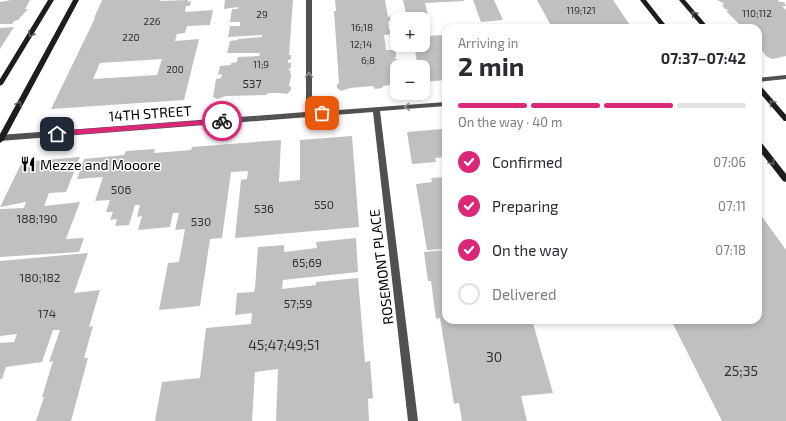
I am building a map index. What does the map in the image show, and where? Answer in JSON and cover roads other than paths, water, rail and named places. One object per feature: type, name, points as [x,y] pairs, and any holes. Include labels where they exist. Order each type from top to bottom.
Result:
[{"type":"main road","points":[[0,84],[51,0]]},
{"type":"main road","points":[[0,139],[76,0]]},
{"type":"main road","points":[[643,0],[662,24]]},
{"type":"main road","points":[[682,0],[703,24]]},
{"type":"main road","points":[[762,91],[786,118]]},
{"type":"main road","points":[[762,149],[786,179]]},
{"type":"street","points":[[308,0],[309,114]]},
{"type":"street","points":[[762,80],[786,77]]},
{"type":"street","name":"14TH STREET","points":[[0,139],[442,104]]},
{"type":"street","name":"ROSEMONT PLACE","points":[[376,109],[413,421]]},
{"type":"place","name":"Mezze and Mooore","points":[[28,164]]}]
